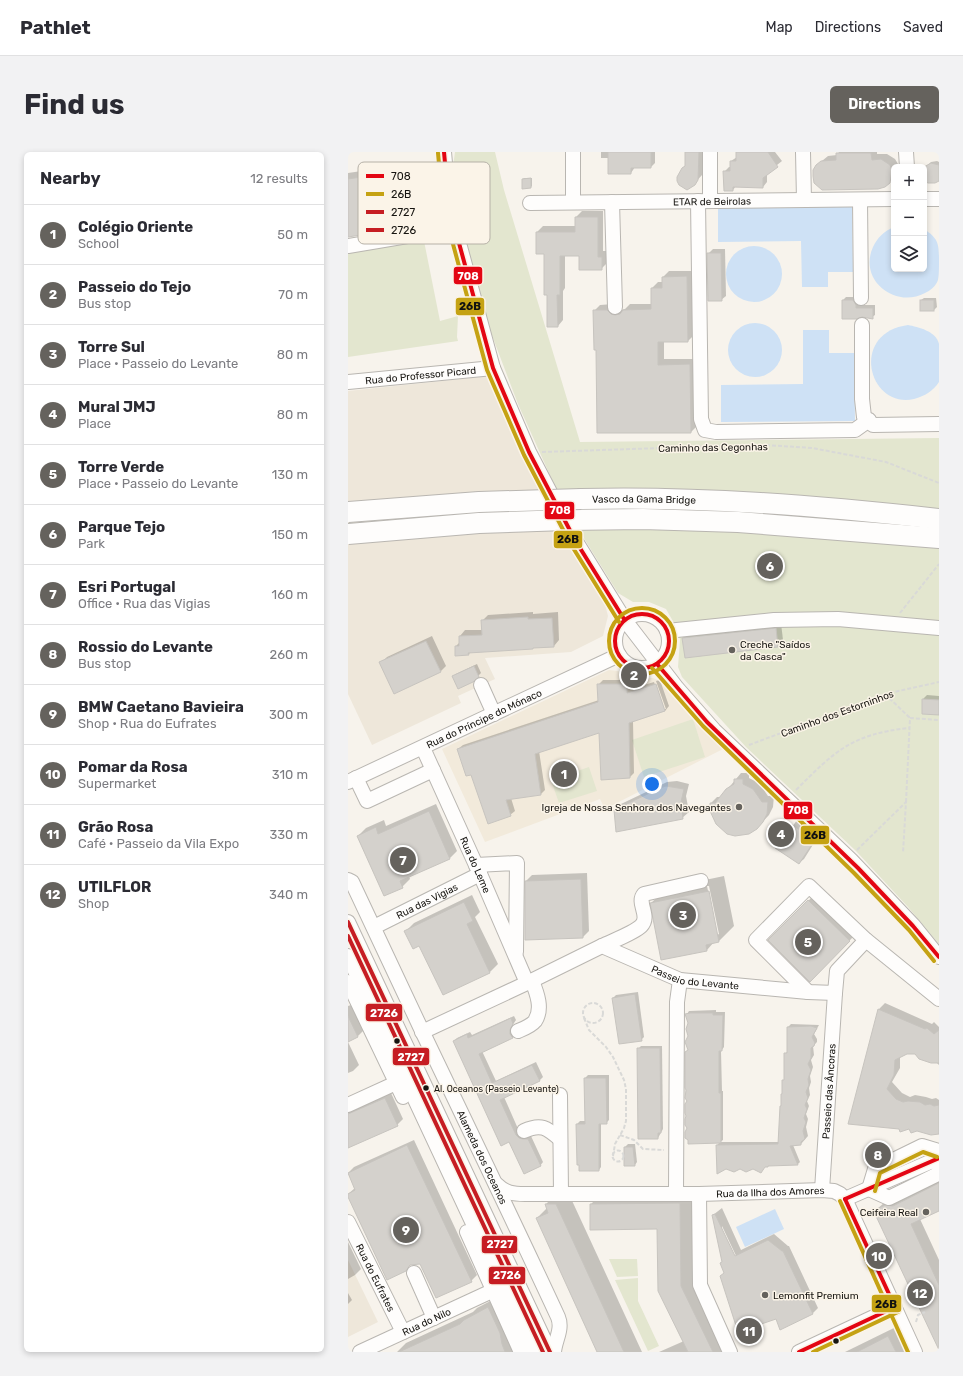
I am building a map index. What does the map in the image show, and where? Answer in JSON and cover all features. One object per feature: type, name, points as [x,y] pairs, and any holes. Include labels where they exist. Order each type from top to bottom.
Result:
[{"type":"highway","name":"Vasco da Gama Bridge","points":[[348,512],[487,502],[601,498],[746,501],[836,508],[939,519]]},
{"type":"highway","name":"Vasco da Gama Bridge","points":[[348,534],[479,523],[643,519],[746,522],[939,538]]},
{"type":"street","points":[[444,152],[445,162]]},
{"type":"street","points":[[573,152],[573,202]]},
{"type":"street","points":[[710,152],[704,201],[701,419],[705,430],[716,432],[854,430],[868,420]]},
{"type":"street","points":[[802,152],[804,200]]},
{"type":"street","points":[[906,152],[906,164]]},
{"type":"street","name":"ETAR de Beirolas","points":[[530,203],[891,199]]},
{"type":"street","points":[[927,199],[939,199]]},
{"type":"street","points":[[860,200],[861,298]]},
{"type":"street","points":[[612,202],[615,307]]},
{"type":"street","points":[[348,246],[360,244]]},
{"type":"street","points":[[459,244],[493,368],[529,452],[575,540],[624,619],[657,664],[714,730],[737,750],[851,860],[913,925],[939,957]]},
{"type":"street","points":[[862,325],[862,399],[864,417],[873,425],[939,424]]},
{"type":"street","name":"Rua do Professor Picard","points":[[348,382],[493,368]]},
{"type":"street","points":[[647,614],[659,620],[667,631],[668,644],[666,651],[657,664],[647,667],[628,664],[619,655],[616,649],[615,635],[617,628],[624,619],[633,615],[647,614]]},
{"type":"street","points":[[667,631],[774,620],[838,619],[939,628]]},
{"type":"street","name":"Rua do Príncipe do Mónaco","points":[[352,780],[619,655]]},
{"type":"street","points":[[481,685],[494,714]]},
{"type":"street","name":"Rua do Leme","points":[[423,748],[478,869],[516,959],[538,997],[539,1011],[534,1022],[518,1031]]},
{"type":"street","points":[[352,780],[367,801],[433,770]]},
{"type":"street","points":[[478,869],[517,863],[516,959]]},
{"type":"street","name":"Rua das Vigias","points":[[374,927],[478,869]]},
{"type":"street","name":"Alameda dos Oceanos","points":[[348,880],[352,882],[374,927],[422,1032],[496,1184],[560,1321],[554,1352]]},
{"type":"street","points":[[422,1032],[529,982],[641,926],[645,917],[642,901],[644,894],[701,880]]},
{"type":"street","points":[[808,992],[756,940],[809,886],[866,940],[939,999]]},
{"type":"street","name":"Alameda dos Oceanos","points":[[348,922],[550,1352]]},
{"type":"street","points":[[835,993],[837,971],[866,940]]},
{"type":"street","name":"Passeio do Levante","points":[[602,946],[680,980],[808,992],[835,993]]},
{"type":"street","points":[[348,956],[533,1352]]},
{"type":"street","points":[[676,1194],[675,1150],[677,1002],[680,980]]},
{"type":"street","points":[[350,990],[448,1190],[492,1290],[520,1350],[523,1352]]},
{"type":"street","name":"Passeio das Âncoras","points":[[822,1190],[835,993]]},
{"type":"street","points":[[348,1105],[396,1083]]},
{"type":"street","points":[[560,1095],[561,1194]]},
{"type":"street","points":[[524,1131],[538,1126],[544,1127],[560,1139]]},
{"type":"street","points":[[869,1189],[875,1169],[922,1146],[939,1151]]},
{"type":"street","points":[[916,1352],[845,1199],[939,1158]]},
{"type":"street","points":[[869,1189],[889,1198],[936,1175],[939,1171]]},
{"type":"street","name":"Rua da Ilha dos Amores","points":[[496,1184],[508,1192],[525,1194],[699,1194],[822,1190],[834,1191],[845,1199]]},
{"type":"street","points":[[511,1216],[512,1203],[518,1197],[525,1194]]},
{"type":"street","points":[[699,1194],[700,1285],[730,1352]]},
{"type":"street","name":"Rua do Eufrates","points":[[348,1222],[403,1332]]},
{"type":"street","points":[[414,1273],[434,1318]]},
{"type":"street","name":"Rua do Nilo","points":[[360,1352],[381,1348],[403,1332],[492,1290]]},
{"type":"street","points":[[799,1352],[895,1306]]},
{"type":"path","name":"Caminho das Cegonhas","points":[[760,445],[812,448],[886,462],[939,483]]},
{"type":"path","name":"Caminho das Cegonhas","points":[[529,452],[723,446]]},
{"type":"path","points":[[894,623],[903,608],[939,564]]},
{"type":"path","name":"Caminho dos Estorninhos","points":[[737,750],[885,694],[939,682]]},
{"type":"path","points":[[885,694],[910,718],[939,720]]},
{"type":"path","points":[[903,853],[910,718]]},
{"type":"path","points":[[793,792],[824,762],[849,744],[873,734],[889,730],[909,728]]},
{"type":"path","points":[[856,851],[906,802]]},
{"type":"path","points":[[584,1018],[592,1024],[599,1022],[604,1014],[602,1007],[596,1003],[589,1003],[584,1008],[584,1018],[589,1030],[613,1057],[624,1080],[626,1089],[626,1121],[624,1128],[615,1144],[613,1156],[618,1162],[621,1161],[624,1156],[623,1153],[618,1151],[614,1152],[613,1156]]},
{"type":"path","points":[[620,1135],[634,1140],[643,1149],[675,1150]]},
{"type":"path","points":[[915,1323],[918,1315],[925,1312]]},
{"type":"shaded area","points":[[489,376],[546,506],[605,604],[608,616],[603,636],[571,652],[485,658],[495,679],[458,696],[461,703],[372,745],[348,694],[348,391]]},
{"type":"shaded area","points":[[609,670],[618,671],[633,678],[653,678],[662,682],[725,748],[605,809],[600,799],[485,842],[442,749]]},
{"type":"shaded area","points":[[348,1260],[378,1322],[348,1337]]},
{"type":"green space","points":[[455,152],[495,152],[504,190],[580,442],[939,438],[939,944],[908,907],[856,851],[746,747],[682,677],[678,667],[680,640],[678,630],[666,609],[649,602],[633,602],[618,593],[585,540],[554,484],[518,404],[485,317],[466,244],[490,244],[490,162],[454,162]]},
{"type":"green space","points":[[403,244],[425,244],[440,321],[458,316],[458,341],[348,357],[348,252]]},
{"type":"green space","points":[[693,719],[705,757],[644,777],[632,740]]},
{"type":"green space","points":[[589,767],[597,791],[559,803],[551,780]]},
{"type":"green space","points":[[609,1259],[637,1259],[638,1276],[617,1277]]},
{"type":"green space","points":[[638,1278],[638,1301],[659,1346],[648,1351],[615,1280]]},
{"type":"water","points":[[852,203],[853,272],[828,272],[828,287],[802,287],[801,241],[718,242],[718,205]]},
{"type":"water","points":[[891,229],[891,272],[927,272],[927,231],[933,236],[938,246],[939,272],[938,280],[931,290],[914,297],[902,297],[891,294],[882,288],[875,280],[871,270],[870,259],[873,247],[881,235]]},
{"type":"water","points":[[754,246],[769,251],[777,259],[782,274],[777,289],[769,297],[754,302],[739,297],[731,289],[726,274],[731,259],[739,251]]},
{"type":"water","points":[[750,323],[760,323],[770,327],[778,335],[782,345],[782,355],[778,365],[770,373],[760,377],[750,377],[740,373],[732,365],[728,355],[728,345],[732,335],[740,327]]},
{"type":"water","points":[[908,325],[926,330],[937,340],[939,344],[939,382],[931,391],[922,396],[914,399],[898,399],[885,393],[876,382],[872,369],[872,355],[878,341],[889,331]]},
{"type":"water","points":[[803,330],[829,330],[829,353],[854,353],[855,421],[721,422],[721,385],[803,384]]},
{"type":"water","points":[[775,1209],[784,1229],[745,1247],[736,1227]]},
{"type":"building","points":[[608,152],[651,152],[651,168],[631,168],[631,174],[608,174]]},
{"type":"building","points":[[685,152],[699,152],[698,180],[695,185],[687,190],[679,185],[677,181],[677,177],[682,168],[685,166]]},
{"type":"building","points":[[736,152],[768,152],[778,167],[763,178],[763,188],[733,187],[733,191],[724,191],[723,171],[730,171],[730,161],[736,161]]},
{"type":"building","points":[[836,153],[871,153],[872,160],[881,159],[890,165],[890,183],[885,187],[878,189],[822,190],[814,183],[813,170],[821,161],[836,160]]},
{"type":"building","points":[[931,163],[939,165],[939,181],[935,183],[927,182],[927,165]]},
{"type":"building","points":[[358,178],[358,235],[348,237],[348,179]]},
{"type":"building","points":[[531,178],[531,188],[522,189],[522,179]]},
{"type":"building","points":[[575,217],[598,217],[598,257],[602,257],[602,270],[579,270],[579,256],[560,256],[560,295],[557,295],[558,327],[547,327],[547,295],[544,295],[544,254],[536,254],[536,232],[575,232]]},
{"type":"building","points":[[707,253],[721,253],[722,301],[708,301]]},
{"type":"building","points":[[687,276],[688,342],[658,342],[658,365],[690,364],[691,433],[597,433],[596,350],[594,350],[593,310],[607,310],[611,314],[615,315],[620,314],[623,310],[651,309],[651,288],[662,288],[662,277]]},
{"type":"building","points":[[842,300],[853,300],[856,308],[873,308],[873,319],[862,317],[857,319],[842,319]]},
{"type":"building","points":[[920,300],[934,300],[934,311],[920,311]]},
{"type":"building","points":[[528,617],[528,619],[552,618],[554,647],[468,653],[469,655],[455,656],[455,646],[459,646],[459,636],[482,635],[481,620]]},
{"type":"building","points":[[776,628],[778,647],[685,658],[682,638]]},
{"type":"building","points":[[426,641],[441,672],[394,694],[379,662]]},
{"type":"building","points":[[474,666],[479,677],[473,682],[458,689],[452,676]]},
{"type":"building","points":[[597,684],[627,684],[627,693],[656,684],[665,711],[629,723],[630,778],[601,780],[599,733],[535,754],[541,795],[506,800],[511,816],[488,824],[471,775],[466,776],[457,749],[598,702]]},
{"type":"building","points":[[922,699],[939,700],[939,715],[922,714]]},
{"type":"building","name":"Igreja de Nossa Senhora dos Navegantes","points":[[734,779],[743,779],[743,784],[753,789],[762,802],[768,802],[767,814],[757,829],[749,834],[735,836],[727,834],[716,824],[710,811],[710,803],[715,803],[726,789],[734,784]]},
{"type":"building","points":[[666,786],[684,789],[681,802],[683,819],[616,832],[614,810]]},
{"type":"building","points":[[429,811],[450,859],[400,881],[403,888],[384,896],[357,836],[376,827],[378,834]]},
{"type":"building","points":[[791,824],[815,840],[799,864],[775,848]]},
{"type":"building","points":[[581,879],[583,938],[525,940],[525,881]]},
{"type":"building","points":[[709,891],[719,942],[706,945],[707,951],[661,960],[650,903]]},
{"type":"building","points":[[808,900],[850,941],[810,982],[768,940]]},
{"type":"building","points":[[464,902],[473,921],[467,924],[490,973],[443,995],[419,946],[413,949],[404,931]]},
{"type":"building","points":[[635,994],[642,1041],[619,1044],[612,998]]},
{"type":"building","points":[[878,1009],[925,1029],[927,1028],[934,1034],[939,1030],[939,1063],[931,1063],[919,1059],[915,1054],[907,1054],[895,1060],[894,1075],[887,1089],[896,1099],[903,1102],[920,1102],[925,1105],[930,1104],[934,1106],[939,1105],[939,1134],[931,1135],[917,1131],[911,1133],[909,1129],[900,1132],[899,1129],[848,1124]]},
{"type":"building","points":[[713,1013],[713,1015],[723,1015],[722,1051],[719,1051],[721,1143],[688,1144],[688,1140],[685,1138],[687,1128],[685,1125],[685,1104],[687,1101],[685,1098],[685,1052],[688,1050],[685,1042],[688,1036],[686,1029],[688,1023],[685,1014]]},
{"type":"building","points":[[348,1016],[358,1037],[348,1042]]},
{"type":"building","points":[[511,1018],[513,1024],[510,1034],[513,1038],[479,1054],[492,1083],[532,1065],[540,1081],[500,1100],[516,1135],[519,1138],[528,1139],[541,1166],[524,1174],[509,1142],[501,1146],[453,1041],[467,1034],[468,1038]]},
{"type":"building","points":[[811,1026],[817,1028],[812,1037],[815,1043],[811,1048],[811,1058],[808,1064],[811,1070],[808,1079],[809,1085],[806,1092],[808,1098],[805,1105],[807,1109],[804,1118],[806,1122],[803,1131],[805,1139],[801,1142],[801,1145],[790,1146],[798,1165],[768,1166],[765,1167],[761,1173],[753,1169],[746,1172],[740,1169],[734,1172],[726,1169],[717,1174],[716,1145],[778,1144],[782,1080],[784,1080],[784,1053],[787,1053],[787,1027]]},
{"type":"building","points":[[637,1048],[660,1048],[661,1133],[658,1133],[658,1139],[638,1139]]},
{"type":"building","points":[[584,1078],[606,1078],[607,1124],[599,1124],[599,1171],[579,1171],[579,1165],[577,1165],[576,1124],[585,1124]]},
{"type":"building","points":[[385,1098],[398,1126],[348,1148],[348,1114]]},
{"type":"building","points":[[407,1145],[472,1282],[436,1298],[420,1264],[410,1265],[406,1271],[387,1280],[348,1197],[348,1194],[355,1190],[348,1173]]},
{"type":"building","points":[[624,1147],[633,1147],[635,1166],[624,1166]]},
{"type":"building","points":[[939,1183],[939,1211],[911,1224],[939,1285],[939,1350],[875,1214],[875,1210],[885,1205],[893,1206]]},
{"type":"building","points":[[680,1203],[681,1286],[713,1352],[688,1352],[658,1291],[657,1229],[590,1230],[590,1204]]},
{"type":"building","points":[[545,1204],[556,1204],[624,1352],[597,1352],[536,1218],[548,1213]]},
{"type":"building","name":"Lemonfit Premium","points":[[715,1214],[735,1256],[768,1240],[783,1251],[813,1314],[780,1330],[776,1319],[738,1332],[720,1276],[724,1273],[720,1263],[722,1262],[712,1215]]},
{"type":"building","points":[[488,1307],[500,1333],[505,1352],[399,1352],[460,1324],[464,1320]]},
{"type":"building","points":[[888,1336],[896,1352],[857,1352]]},
{"type":"transit line","name":"708","points":[[444,152],[445,162]]},
{"type":"transit line","name":"26B","points":[[438,153],[439,162]]},
{"type":"transit line","name":"26B","points":[[453,244],[487,370],[524,455],[570,543],[619,622]]},
{"type":"transit line","name":"708","points":[[459,244],[493,368],[529,452],[575,540],[624,619]]},
{"type":"transit line","name":"26B","points":[[642,608],[655,611],[665,618],[672,628],[675,641],[672,654],[665,664],[655,671],[642,674],[629,671],[619,664],[612,654],[609,641],[612,628],[619,618],[629,611],[642,608]]},
{"type":"transit line","name":"708","points":[[642,614],[652,616],[661,622],[667,631],[669,641],[667,651],[661,660],[652,666],[642,668],[632,666],[623,660],[617,651],[615,641],[617,631],[623,622],[632,616],[642,614]]},
{"type":"transit line","name":"708","points":[[657,664],[707,722],[858,868],[913,926],[939,957]]},
{"type":"transit line","name":"26B","points":[[652,668],[703,726],[854,873],[909,930],[934,961]]},
{"type":"transit line","name":"2727","points":[[348,922],[550,1352]]},
{"type":"transit line","name":"2726","points":[[348,936],[543,1352]]},
{"type":"transit line","name":"26B","points":[[875,1191],[880,1173],[923,1152],[937,1157]]},
{"type":"transit line","name":"708","points":[[845,1199],[939,1158]]},
{"type":"transit line","name":"708","points":[[845,1199],[895,1307]]},
{"type":"transit line","name":"26B","points":[[840,1201],[908,1352]]},
{"type":"transit line","name":"708","points":[[799,1352],[895,1307]]},
{"type":"transit line","name":"26B","points":[[813,1352],[898,1312]]},
{"type":"place","name":"Parque Tejo","points":[[770,566]]},
{"type":"place","name":"Creche \"Saídos da Casca\"","points":[[732,650]]},
{"type":"place","name":"Passeio do Tejo","points":[[634,675]]},
{"type":"place","name":"Colégio Oriente","points":[[564,774]]},
{"type":"place","name":"Igreja de Nossa Senhora dos Navegantes","points":[[739,807]]},
{"type":"place","name":"Mural JMJ","points":[[781,834]]},
{"type":"place","name":"Esri Portugal","points":[[403,860]]},
{"type":"place","name":"Torre Sul","points":[[683,915]]},
{"type":"place","name":"Torre Verde","points":[[808,942]]},
{"type":"place","name":"Al. Oceanos (Passeio Levante)","points":[[426,1088]]},
{"type":"place","name":"Rossio do Levante","points":[[878,1155]]},
{"type":"place","name":"Ceifeira Real","points":[[926,1212]]},
{"type":"place","name":"BMW Caetano Bavieira","points":[[406,1230]]},
{"type":"place","name":"Pomar da Rosa","points":[[879,1256]]},
{"type":"place","name":"UTILFLOR","points":[[920,1293]]},
{"type":"place","name":"Lemonfit Premium","points":[[765,1295]]},
{"type":"place","name":"Grão Rosa","points":[[749,1331]]}]
